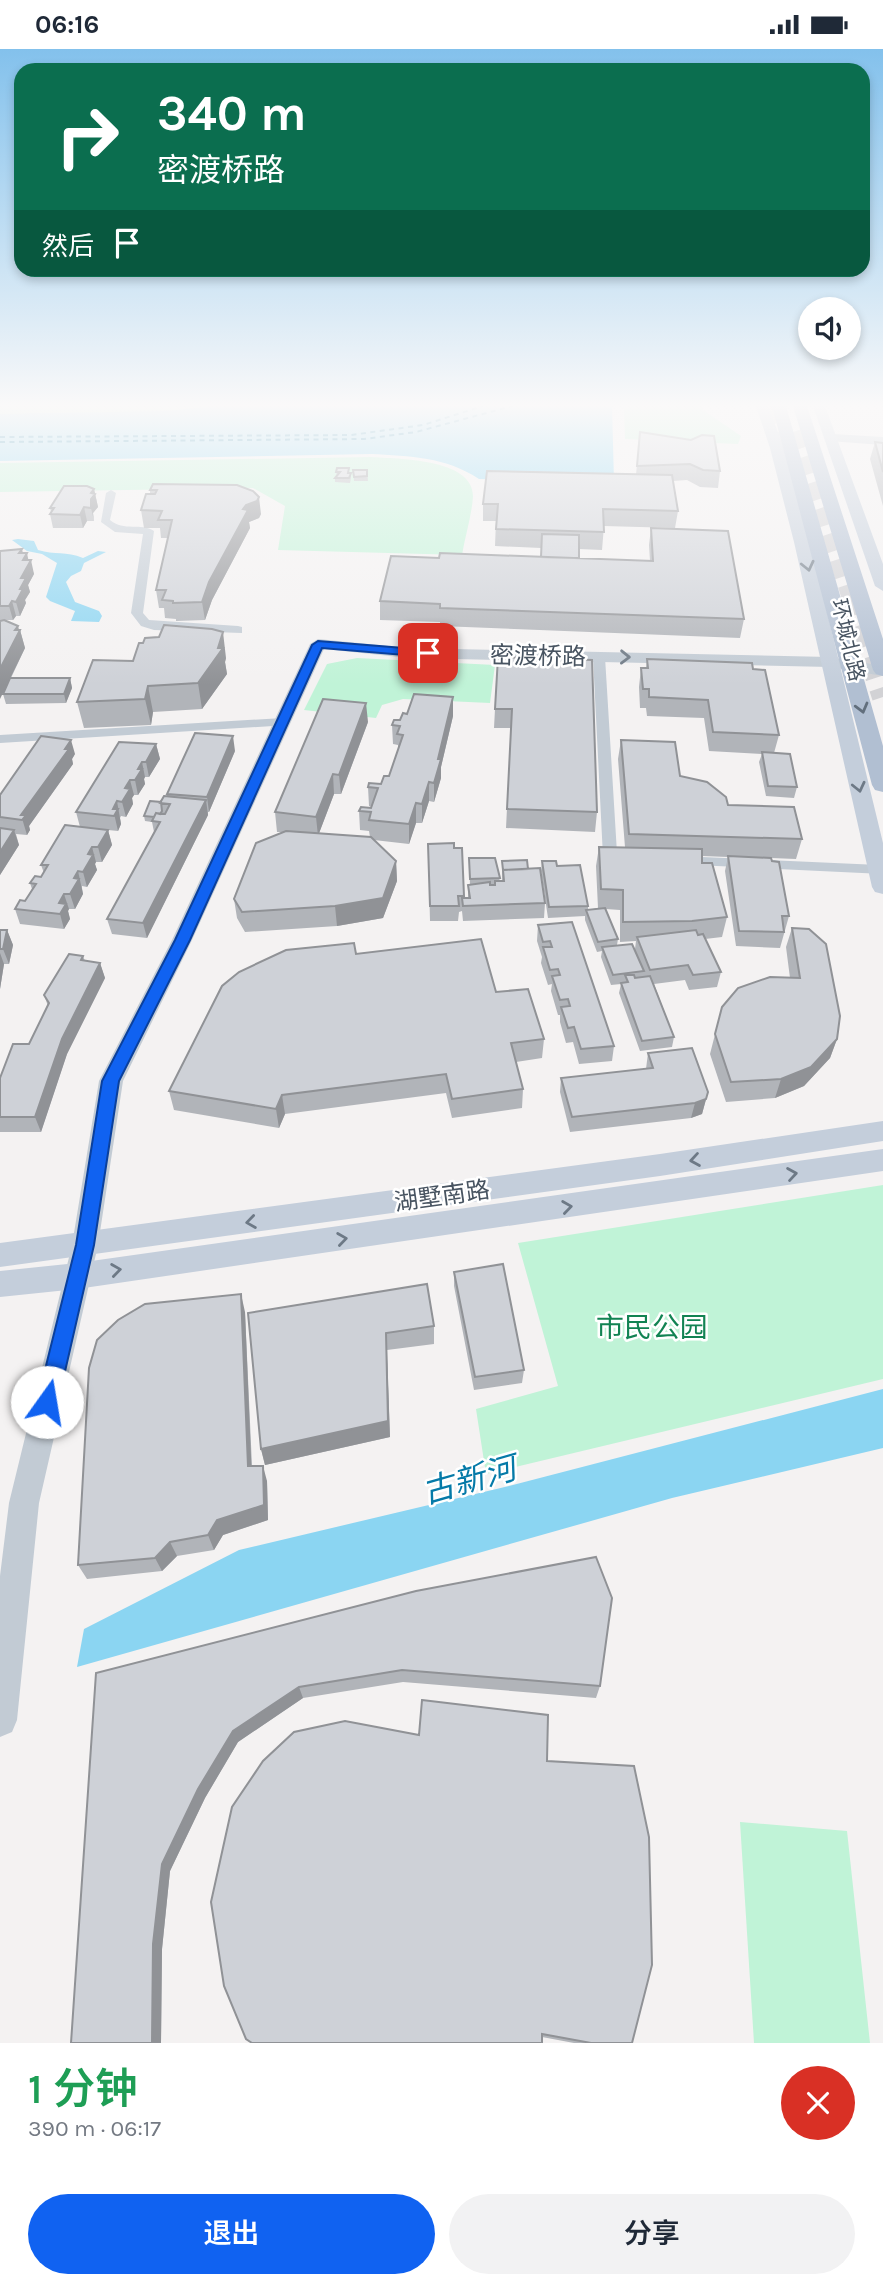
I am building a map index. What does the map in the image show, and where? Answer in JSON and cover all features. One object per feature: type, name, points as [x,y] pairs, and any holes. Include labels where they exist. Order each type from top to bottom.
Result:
[{"type":"main road","name":"环城北路","points":[[791,499],[881,879]]},
{"type":"main road","name":"环城北路","points":[[805,499],[883,785]]},
{"type":"main road","name":"环城北路","points":[[829,499],[883,671]]},
{"type":"main road","name":"环城北路","points":[[853,499],[883,586]]},
{"type":"main road","name":"湖墅南路","points":[[0,1255],[660,1165],[883,1131]]},
{"type":"main road","name":"湖墅南路","points":[[0,1284],[77,1276],[883,1160]]},
{"type":"street","points":[[110,499],[105,520],[109,526],[120,531],[149,531],[137,613],[145,623],[164,627],[238,630]]},
{"type":"street","name":"密渡桥路","points":[[0,1720],[24,1503],[85,1245],[111,1081],[182,940],[318,645],[410,653],[830,662],[883,671]]},
{"type":"street","points":[[599,657],[610,857],[636,859]]},
{"type":"street","points":[[0,739],[283,722]]},
{"type":"street","points":[[663,860],[881,879]]},
{"type":"green space","points":[[273,499],[473,499],[462,555],[278,550],[285,506]]},
{"type":"green space","points":[[357,658],[495,665],[490,703],[403,699],[382,705],[376,718],[304,710],[327,664]]},
{"type":"green space","name":"市民公园","points":[[883,1185],[883,1379],[486,1474],[476,1409],[558,1386],[518,1243]]},
{"type":"green space","points":[[740,1822],[847,1831],[870,2043],[754,2043]]},
{"type":"water","points":[[12,540],[34,541],[38,550],[83,558],[98,551],[106,552],[84,563],[81,571],[66,582],[75,602],[99,611],[102,616],[99,622],[71,621],[75,611],[46,597],[57,563],[42,554],[27,551]]},
{"type":"water","points":[[883,1389],[883,1448],[672,1498],[77,1667],[84,1629],[239,1550],[509,1486]]},
{"type":"building","points":[[56,499],[91,499],[91,508],[84,507],[80,515],[50,514],[54,508],[50,508]]},
{"type":"building","points":[[144,499],[258,499],[243,509],[248,510],[209,582],[202,602],[173,603],[162,600],[166,590],[156,590],[172,520],[158,520],[162,511],[141,510]]},
{"type":"building","points":[[484,499],[676,499],[678,511],[603,509],[604,532],[496,529],[498,504],[483,504]]},
{"type":"building","points":[[651,528],[728,531],[744,619],[440,608],[440,604],[380,601],[391,556],[439,558],[440,553],[653,561]]},
{"type":"building","points":[[542,534],[579,535],[579,558],[541,557]]},
{"type":"building","points":[[22,549],[19,553],[27,553],[23,560],[31,560],[21,578],[26,578],[20,589],[23,589],[16,602],[12,601],[9,606],[0,606],[0,551]]},
{"type":"building","points":[[0,621],[18,626],[15,630],[20,630],[0,669]]},
{"type":"building","points":[[164,625],[223,632],[218,648],[223,648],[198,683],[148,686],[145,699],[77,702],[93,660],[133,661],[139,643],[143,643],[145,638],[159,637]]},
{"type":"building","points":[[498,657],[592,660],[597,812],[507,809],[512,709],[495,709]]},
{"type":"building","points":[[647,659],[752,663],[753,669],[765,670],[779,735],[713,732],[708,700],[649,697],[649,689],[643,689],[641,668],[648,668]]},
{"type":"building","points":[[10,678],[70,678],[64,694],[3,694]]},
{"type":"building","points":[[414,694],[453,697],[434,783],[429,782],[422,804],[416,803],[409,824],[369,820],[371,812],[359,811],[361,807],[371,808],[378,788],[368,787],[369,783],[381,784],[384,776],[389,776],[403,735],[397,734],[400,726],[392,725],[394,720],[400,720],[403,713],[407,714]]},
{"type":"building","points":[[323,699],[366,703],[339,775],[333,774],[316,817],[275,812]]},
{"type":"building","points":[[195,733],[233,736],[207,797],[167,794]]},
{"type":"building","points":[[41,736],[71,740],[65,749],[69,749],[21,815],[26,815],[22,820],[0,817],[0,795]]},
{"type":"building","points":[[621,740],[675,742],[680,776],[707,782],[726,797],[728,805],[794,807],[802,839],[629,834]]},
{"type":"building","points":[[119,742],[156,744],[146,762],[142,762],[138,769],[142,769],[135,780],[130,780],[125,788],[130,789],[122,802],[117,801],[113,809],[118,809],[114,816],[76,812]]},
{"type":"building","points":[[762,752],[790,754],[797,787],[768,786]]},
{"type":"building","points":[[164,796],[206,800],[143,923],[107,919],[160,822],[152,821],[156,813],[165,814],[170,804],[160,803]]},
{"type":"building","points":[[150,801],[161,802],[162,811],[154,817],[144,816]]},
{"type":"building","points":[[65,825],[108,830],[98,847],[92,847],[88,854],[93,855],[83,872],[78,871],[74,878],[79,879],[70,894],[64,894],[59,903],[66,904],[60,914],[15,909],[20,900],[25,901],[36,884],[30,883],[35,876],[41,877],[48,865],[41,865]]},
{"type":"building","points":[[0,828],[14,830],[0,852]]},
{"type":"building","points":[[286,831],[371,837],[396,861],[383,898],[335,906],[242,912],[234,899],[256,843]]},
{"type":"building","points":[[454,843],[454,848],[462,848],[464,896],[458,896],[459,906],[430,906],[428,844]]},
{"type":"building","points":[[599,847],[702,849],[702,863],[712,863],[727,917],[692,921],[623,922],[623,890],[601,889]]},
{"type":"building","points":[[728,856],[771,858],[772,861],[779,862],[789,916],[782,916],[784,932],[739,931]]},
{"type":"building","points":[[469,858],[495,858],[500,878],[470,879]]},
{"type":"building","points":[[527,860],[528,869],[503,870],[502,861]]},
{"type":"building","points":[[542,861],[556,861],[557,866],[580,865],[588,906],[549,907]]},
{"type":"building","points":[[540,868],[545,903],[463,906],[462,898],[470,898],[468,885],[490,882],[490,885],[495,885],[495,881],[504,881],[503,870]]},
{"type":"building","points":[[605,908],[618,939],[598,942],[586,910]]},
{"type":"building","points":[[572,922],[614,1046],[581,1049],[574,1027],[568,1028],[561,1007],[570,1006],[568,999],[560,1000],[552,976],[560,975],[558,969],[550,970],[543,947],[552,947],[550,941],[543,942],[538,925]]},
{"type":"building","points":[[792,928],[809,929],[826,944],[840,1016],[837,1039],[811,1067],[781,1079],[731,1082],[715,1034],[722,1007],[738,988],[770,977],[800,978]]},
{"type":"building","points":[[0,930],[7,930],[3,949],[0,949]]},
{"type":"building","points":[[696,930],[698,935],[703,934],[721,972],[693,975],[688,965],[650,970],[637,937]]},
{"type":"building","points":[[481,939],[496,992],[528,989],[544,1039],[511,1043],[523,1089],[452,1099],[446,1074],[282,1095],[276,1109],[169,1091],[222,986],[239,972],[286,950],[354,943],[356,954]]},
{"type":"building","points":[[632,944],[644,971],[613,975],[602,947]]},
{"type":"building","points":[[69,954],[83,956],[81,960],[100,963],[62,1039],[35,1117],[0,1117],[0,1078],[13,1044],[29,1044],[49,1003],[44,995]]},
{"type":"building","points":[[625,975],[634,975],[635,978],[650,976],[674,1037],[642,1041],[621,983],[628,982]]},
{"type":"building","points":[[692,1048],[708,1092],[706,1099],[695,1103],[572,1117],[561,1078],[653,1068],[648,1053]]},
{"type":"building","points":[[503,1264],[524,1370],[475,1377],[454,1272]]},
{"type":"building","points":[[427,1284],[434,1326],[386,1333],[388,1421],[261,1449],[248,1313]]},
{"type":"building","points":[[241,1294],[248,1466],[263,1466],[264,1505],[217,1520],[208,1535],[170,1542],[155,1558],[78,1565],[89,1368],[97,1340],[118,1320],[145,1304]]},
{"type":"building","points":[[596,1557],[612,1598],[600,1686],[402,1670],[299,1687],[233,1731],[198,1789],[162,1864],[153,1944],[152,2043],[71,2043],[96,1673],[416,1591]]},
{"type":"building","points":[[422,1700],[548,1715],[547,1761],[634,1766],[649,1837],[652,1965],[632,2043],[591,2043],[542,2034],[542,2043],[252,2043],[246,2039],[224,1986],[211,1902],[232,1807],[263,1761],[294,1732],[345,1721],[419,1735]]},
{"type":"tunnel","points":[[818,499],[850,595]]},
{"type":"tunnel","points":[[849,594],[883,697]]},
{"type":"route","points":[[47,1402],[85,1245],[111,1081],[235,829],[318,645],[428,653]]},
{"type":"water label","name":"古新河","points":[[469,1480]]}]
